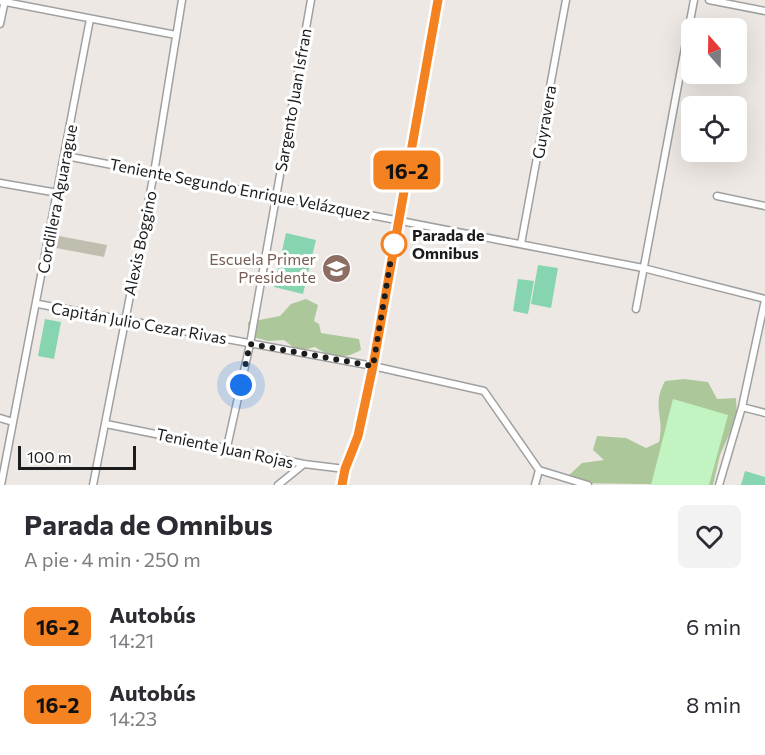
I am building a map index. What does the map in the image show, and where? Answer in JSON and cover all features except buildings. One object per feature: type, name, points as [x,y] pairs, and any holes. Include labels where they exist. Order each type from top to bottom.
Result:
[{"type":"street","name":"Alexis Boggino","points":[[93,485],[154,173],[182,0]]},
{"type":"street","name":"Sargento Juan Isfran","points":[[227,447],[250,344],[311,0]]},
{"type":"street","points":[[342,485],[345,469],[358,436],[373,366],[438,0]]},
{"type":"street","name":"Guyravera","points":[[521,244],[566,0]]},
{"type":"street","points":[[636,309],[694,0]]},
{"type":"street","points":[[709,0],[765,11]]},
{"type":"street","points":[[0,24],[3,1],[176,35]]},
{"type":"street","name":"Cordillera Aguarague","points":[[1,485],[38,304],[90,19]]},
{"type":"street","name":"Teniente Segundo Enrique Velázquez","points":[[66,156],[644,268],[765,300]]},
{"type":"street","points":[[0,183],[58,193]]},
{"type":"street","points":[[717,196],[765,206]]},
{"type":"street","points":[[719,485],[742,407],[765,300]]},
{"type":"street","name":"Capitán Julio Cezar Rivas","points":[[38,304],[373,366],[484,391],[539,470]]},
{"type":"street","points":[[742,407],[765,413]]},
{"type":"street","points":[[0,418],[14,422]]},
{"type":"street","name":"Teniente Juan Rojas","points":[[106,424],[304,464],[345,469]]},
{"type":"street","points":[[278,485],[304,464]]},
{"type":"street","points":[[535,485],[539,470],[588,485]]},
{"type":"shaded area","points":[[59,236],[107,245],[104,257],[56,248]]},
{"type":"green space","points":[[286,233],[316,240],[303,294],[274,287]]},
{"type":"green space","points":[[538,265],[558,268],[551,308],[531,304]]},
{"type":"green space","points":[[518,279],[534,281],[528,314],[513,311]]},
{"type":"green space","points":[[306,299],[318,305],[314,321],[319,324],[321,333],[359,339],[361,350],[343,356],[327,354],[315,347],[298,351],[284,340],[268,341],[249,336],[248,322],[280,316],[291,304]]},
{"type":"green space","points":[[45,319],[61,322],[54,359],[38,356]]},
{"type":"green space","points":[[684,379],[708,382],[717,399],[736,398],[737,417],[720,455],[713,485],[570,483],[568,476],[582,463],[604,460],[593,450],[597,436],[626,438],[646,448],[659,442],[661,390],[665,381]]},
{"type":"green space","points":[[673,399],[728,415],[709,485],[651,485]]},
{"type":"green space","points":[[745,471],[765,477],[765,485],[741,485]]},
{"type":"bus line","name":"16-2","points":[[342,485],[345,469],[358,436],[373,366],[438,0]]},
{"type":"place","name":"Parada de Omnibus","points":[[394,244]]},
{"type":"place","name":"Escuela Primer Presidente","points":[[337,268]]},
{"type":"route","points":[[241,385],[250,344],[373,366],[394,241],[394,244]]}]
